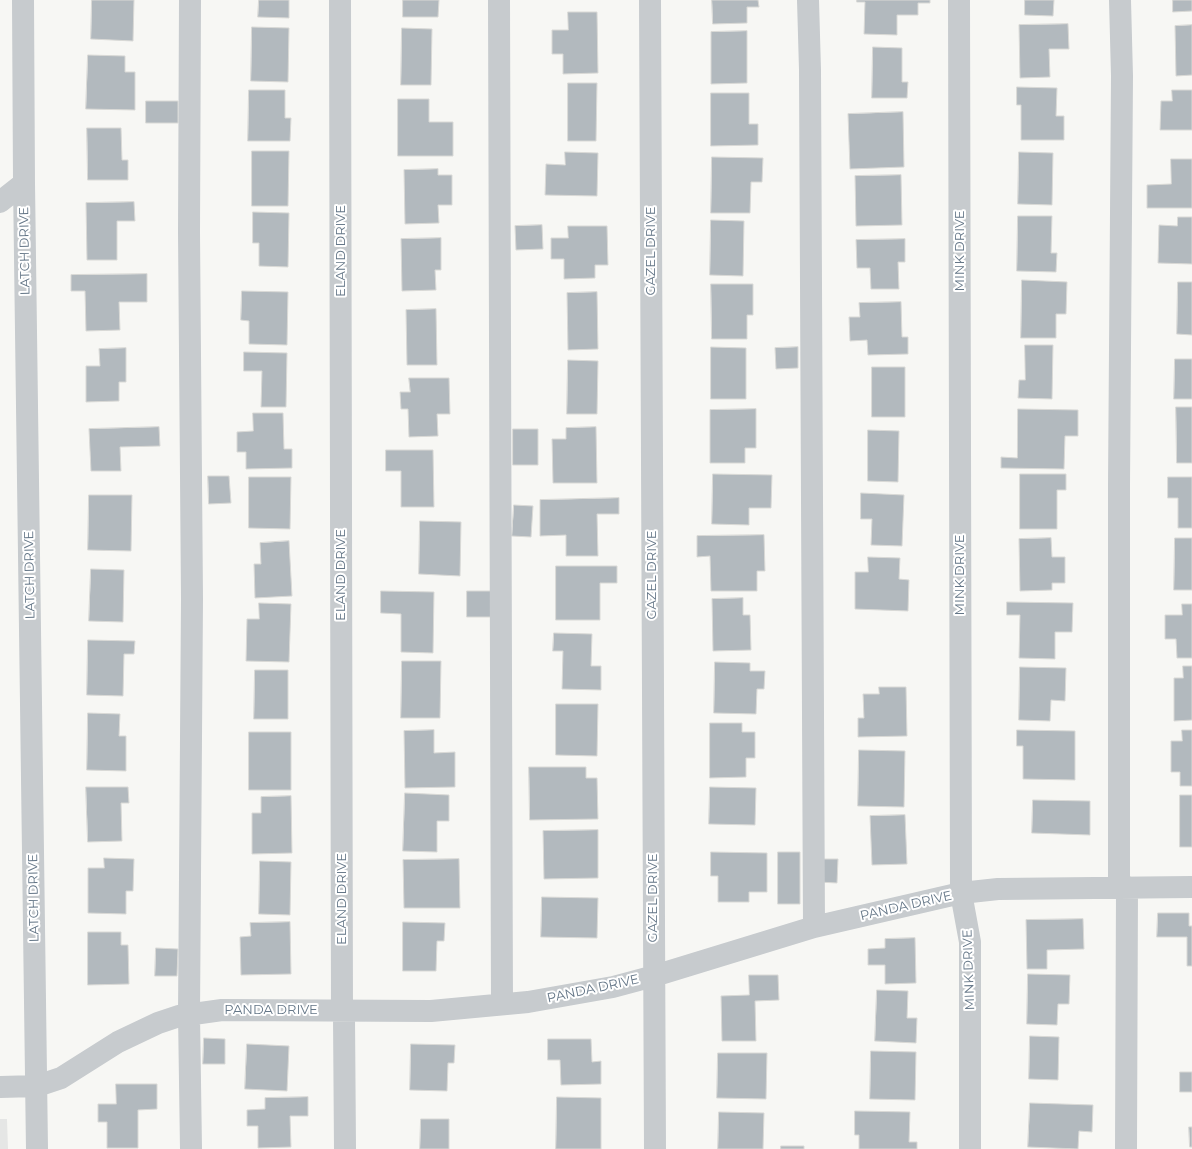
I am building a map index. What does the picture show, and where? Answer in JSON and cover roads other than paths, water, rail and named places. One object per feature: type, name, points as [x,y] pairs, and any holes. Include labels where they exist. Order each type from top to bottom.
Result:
[{"type":"street","name":"LATCH DRIVE","points":[[23,0],[24,183],[37,1149]]},
{"type":"street","points":[[190,0],[189,232],[192,607],[189,1014],[191,1149]]},
{"type":"street","name":"ELAND DRIVE","points":[[340,0],[342,1010],[344,1017],[345,1149]]},
{"type":"street","points":[[499,0],[502,1004]]},
{"type":"street","name":"GAZEL DRIVE","points":[[650,0],[655,1149]]},
{"type":"street","points":[[808,0],[810,70],[814,928]]},
{"type":"street","name":"MINK DRIVE","points":[[959,0],[961,893],[970,942],[970,1149]]},
{"type":"street","points":[[1120,0],[1122,76],[1119,478],[1126,1149]]},
{"type":"street","points":[[0,202],[24,183]]},
{"type":"street","name":"PANDA DRIVE","points":[[0,1087],[37,1086],[61,1078],[138,1032],[158,1023],[189,1014],[222,1010],[431,1011],[528,1002],[613,987],[814,928],[961,893],[998,889],[1192,887]]}]
